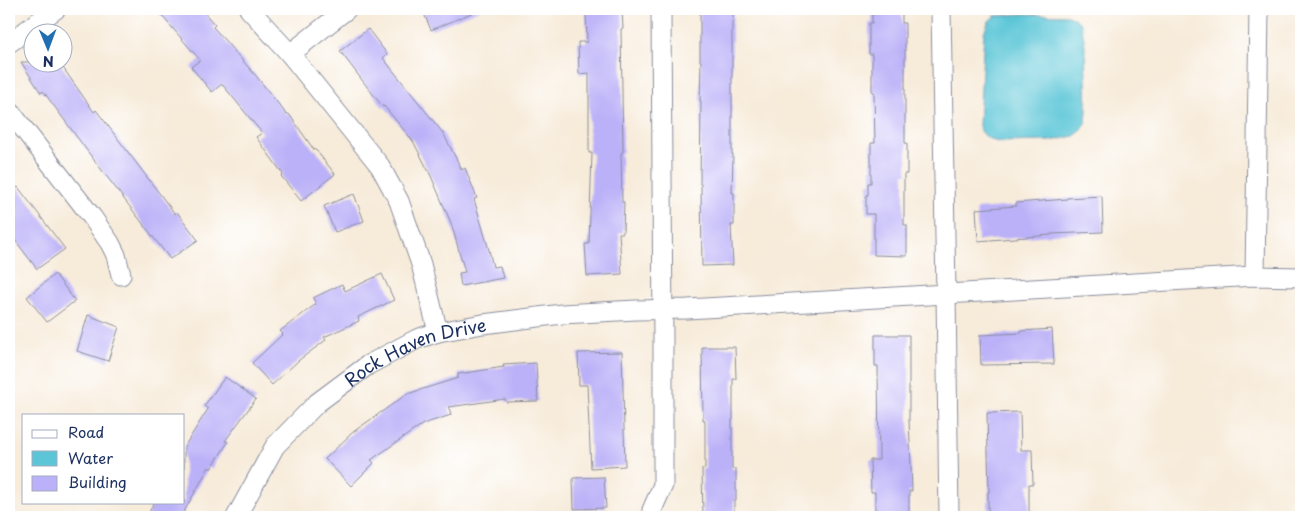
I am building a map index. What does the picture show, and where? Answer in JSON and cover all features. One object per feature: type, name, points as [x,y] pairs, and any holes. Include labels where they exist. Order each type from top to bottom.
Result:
[{"type":"street","points":[[9,43],[56,9]]},
{"type":"street","points":[[249,9],[290,54],[380,166],[399,201],[421,264],[438,332]]},
{"type":"street","points":[[290,54],[347,9]]},
{"type":"street","points":[[652,510],[663,485],[661,9]]},
{"type":"street","points":[[941,9],[949,517]]},
{"type":"street","points":[[1255,276],[1259,9]]},
{"type":"street","points":[[9,110],[110,243],[116,255],[121,275]]},
{"type":"street","name":"Rock Haven Drive","points":[[236,517],[275,446],[317,403],[368,365],[417,339],[438,332],[562,314],[1255,276],[1301,277]]},
{"type":"water","points":[[1023,14],[1068,15],[1081,24],[1085,46],[1087,112],[1082,130],[1074,136],[1051,141],[998,142],[986,137],[980,129],[984,32],[989,21],[995,16]]},
{"type":"building","points":[[156,9],[201,9],[215,25],[213,27],[287,115],[289,114],[314,150],[335,174],[301,201],[281,176],[283,174],[256,137],[262,133],[222,84],[212,92],[191,67],[200,60]]},
{"type":"building","points":[[422,9],[481,9],[431,30]]},
{"type":"building","points":[[590,9],[622,9],[623,152],[621,153],[622,202],[624,202],[623,233],[619,233],[622,274],[587,276],[585,244],[589,244],[592,153],[589,153],[589,73],[579,74],[578,42],[587,42],[586,13],[590,13]]},
{"type":"building","points":[[700,9],[733,9],[732,193],[734,193],[734,225],[731,225],[733,265],[702,266]]},
{"type":"building","points":[[872,9],[902,9],[902,23],[905,23],[905,143],[907,143],[907,174],[904,174],[904,225],[907,225],[907,256],[874,255],[874,214],[866,214],[866,195],[868,195],[868,183],[871,183],[871,143],[875,143],[872,54],[869,54],[869,23],[872,23]]},
{"type":"building","points":[[368,29],[387,54],[383,58],[443,133],[462,170],[465,168],[477,198],[474,199],[493,267],[500,266],[503,278],[461,286],[459,273],[465,272],[451,223],[431,176],[413,141],[383,107],[340,51]]},
{"type":"building","points":[[27,72],[66,72],[94,112],[96,110],[175,214],[177,212],[198,240],[170,259],[43,91],[41,93]]},
{"type":"building","points":[[18,187],[65,249],[37,269],[9,232],[9,194]]},
{"type":"building","points":[[354,194],[364,221],[335,232],[324,206]]},
{"type":"building","points":[[1102,196],[1103,232],[1051,234],[978,241],[976,209],[1016,206],[1016,203]]},
{"type":"building","points":[[55,274],[75,301],[47,322],[27,297]]},
{"type":"building","points":[[382,274],[394,300],[358,317],[359,321],[324,337],[326,340],[299,360],[272,385],[252,363],[283,334],[280,331],[316,304],[313,298],[342,284],[345,291]]},
{"type":"building","points":[[88,315],[119,327],[108,361],[77,351]]},
{"type":"building","points":[[1052,329],[1054,364],[981,365],[980,335]]},
{"type":"building","points":[[875,335],[909,335],[909,420],[912,491],[909,491],[909,517],[875,517],[875,492],[871,492],[870,460],[879,460],[878,366],[875,366]]},
{"type":"building","points":[[702,347],[735,347],[736,379],[733,379],[732,420],[732,469],[736,469],[734,517],[703,517],[702,469],[705,469],[705,420],[703,420]]},
{"type":"building","points":[[622,352],[625,466],[591,468],[587,385],[579,385],[578,353]]},
{"type":"building","points":[[536,363],[538,401],[506,402],[505,399],[449,407],[451,415],[423,424],[371,460],[374,463],[351,486],[325,459],[353,432],[407,394],[458,378],[458,374],[504,367],[503,365]]},
{"type":"building","points":[[225,377],[256,399],[225,441],[228,442],[211,469],[209,467],[181,517],[147,517],[153,504],[185,504],[185,445],[208,409],[204,406]]},
{"type":"building","points":[[1020,412],[1021,450],[1032,450],[1033,484],[1029,484],[1029,517],[988,517],[987,413]]},
{"type":"building","points":[[604,477],[606,508],[574,509],[573,478]]}]
